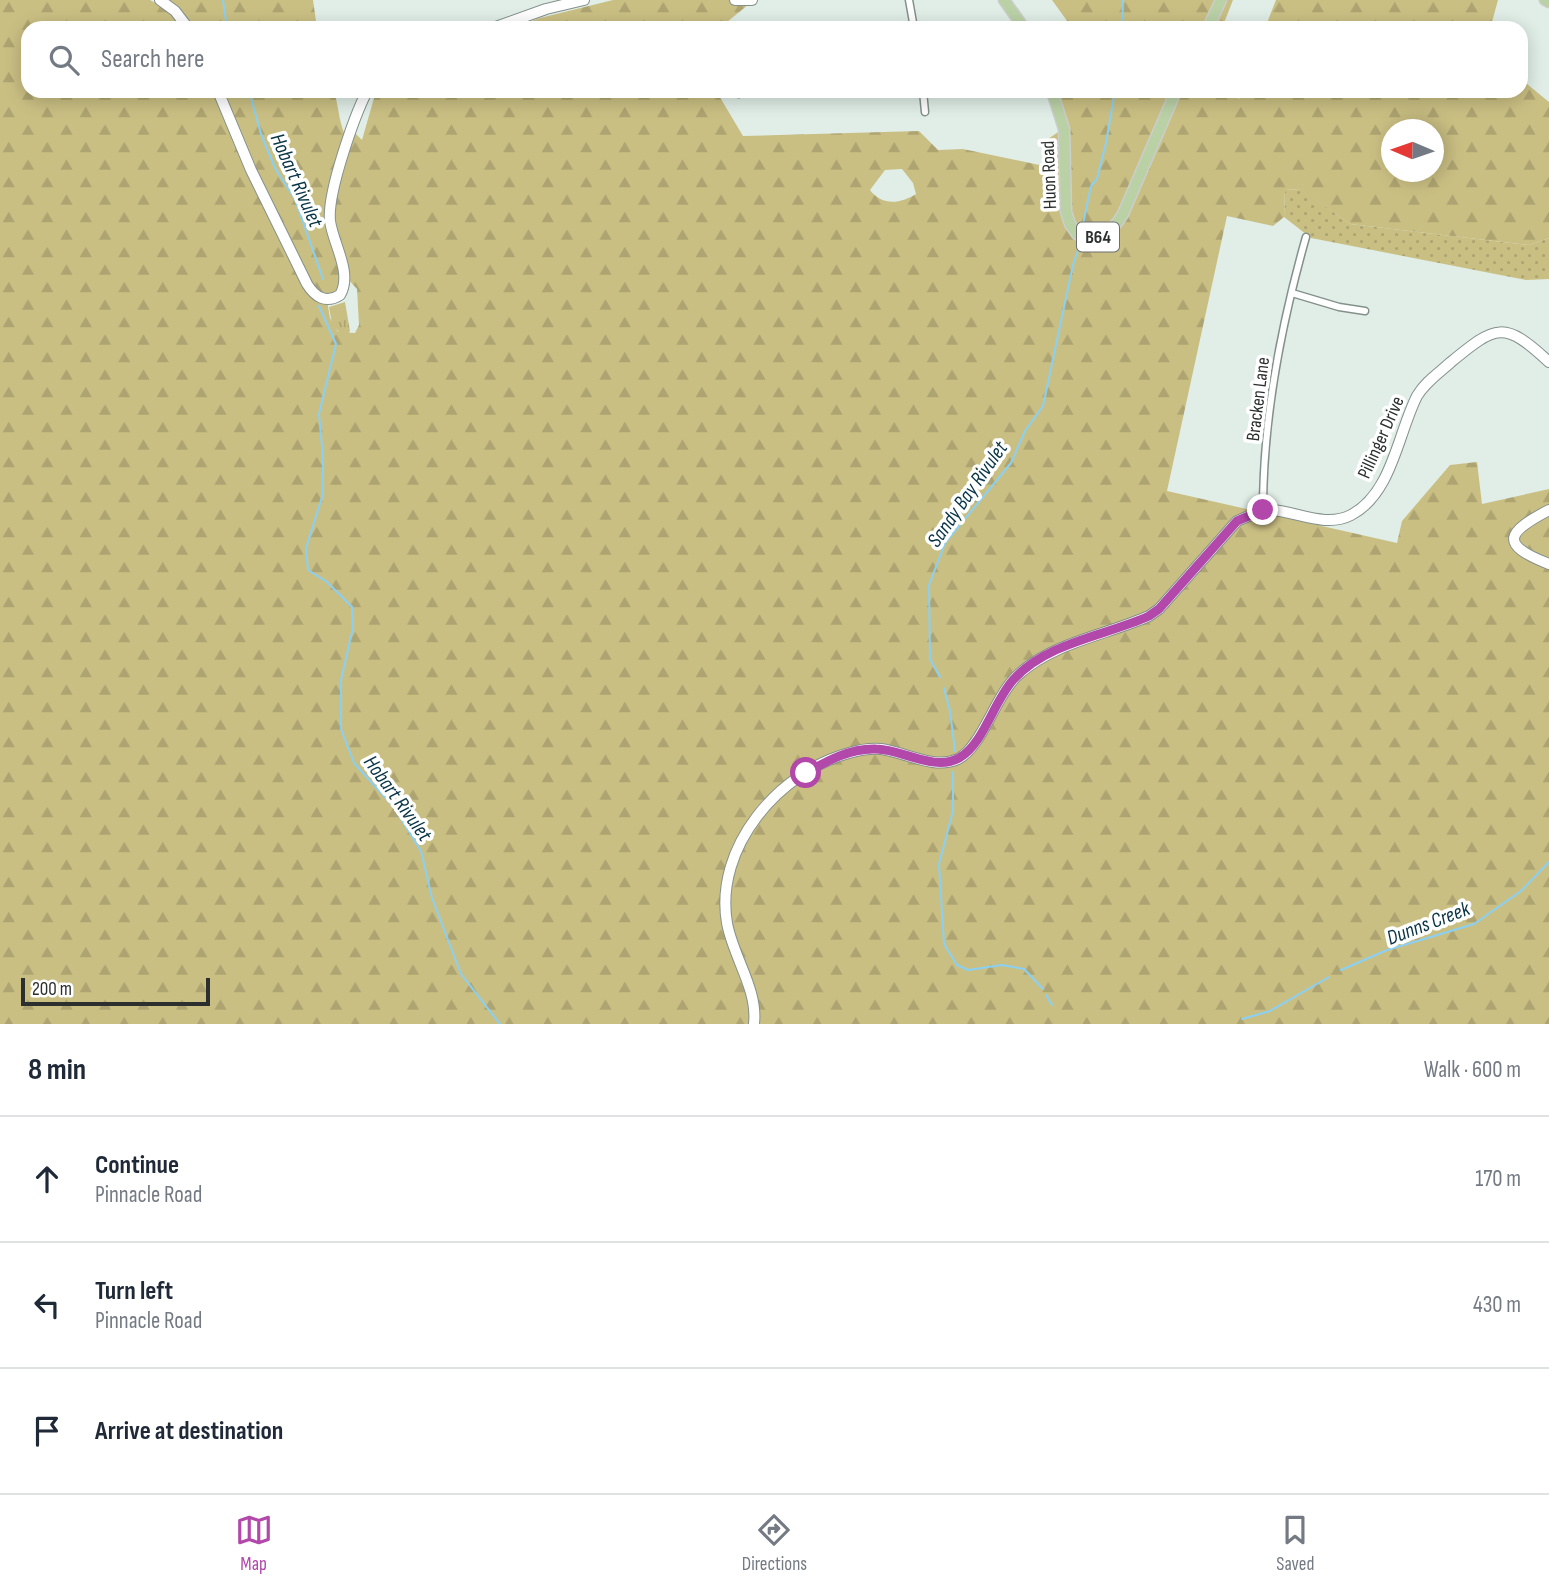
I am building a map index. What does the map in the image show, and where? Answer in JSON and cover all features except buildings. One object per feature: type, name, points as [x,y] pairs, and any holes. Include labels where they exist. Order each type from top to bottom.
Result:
[{"type":"main road","points":[[160,0],[175,11],[183,21]]},
{"type":"main road","points":[[514,21],[560,5],[584,0]]},
{"type":"main road","points":[[735,0],[752,0]]},
{"type":"main road","points":[[1004,0],[1019,21]]},
{"type":"main road","points":[[1211,21],[1221,0]]},
{"type":"main road","points":[[221,98],[254,177],[307,284],[317,296],[327,300],[340,295],[345,281],[331,224],[330,204],[355,119],[364,98]]},
{"type":"main road","name":"Huon Road","points":[[1054,98],[1064,129],[1068,219],[1077,234],[1093,238],[1111,229],[1123,214],[1173,98]]},
{"type":"main road","name":"Pillinger Drive","points":[[1263,510],[1280,510],[1331,521],[1354,514],[1369,500],[1384,478],[1423,387],[1481,337],[1503,333],[1517,336],[1549,362]]},
{"type":"main road","points":[[754,1024],[754,1000],[738,961],[727,921],[726,886],[742,840],[775,796],[820,765],[865,749],[890,751],[933,762],[960,758],[975,743],[999,699],[1021,672],[1053,653],[1149,616],[1159,609],[1237,521],[1263,510]]},
{"type":"main road","points":[[1549,510],[1522,525],[1514,538],[1520,550],[1549,564]]},
{"type":"street","points":[[909,0],[913,21]]},
{"type":"street","points":[[924,98],[925,112]]},
{"type":"street","name":"Bracken Lane","points":[[1263,510],[1274,373],[1306,237]]},
{"type":"street","points":[[1292,293],[1339,307],[1364,311]]},
{"type":"green space","points":[[0,0],[150,0],[157,4],[161,0],[313,0],[316,21],[21,21],[21,98],[336,98],[348,140],[352,130],[362,140],[374,98],[720,98],[743,136],[919,131],[938,150],[963,149],[1049,167],[1048,139],[1064,128],[1054,98],[1528,98],[1528,85],[1549,102],[1549,238],[1529,245],[1350,224],[1300,189],[1285,190],[1284,217],[1273,226],[1227,216],[1167,491],[1397,543],[1402,521],[1450,465],[1477,462],[1482,504],[1549,489],[1549,1024],[0,1024]],"holes":[[[902,169],[913,183],[916,194],[892,202],[880,199],[870,190],[885,170]],[[345,276],[357,289],[359,325],[355,333],[338,332],[330,318],[327,300],[345,284]]]},
{"type":"green space","points":[[613,0],[754,0],[728,21],[532,21]]},
{"type":"green space","points":[[1052,0],[1233,0],[1225,21],[1067,21]]},
{"type":"green space","points":[[1276,0],[1498,0],[1492,21],[1268,21]]},
{"type":"green space","points":[[1301,189],[1350,224],[1529,245],[1549,238],[1549,279],[1526,280],[1311,238],[1284,217],[1285,190]]},
{"type":"green space","points":[[345,302],[350,331],[343,337],[332,324],[329,307]]},
{"type":"waterway","name":"Hobart Rivulet","points":[[223,0],[226,21]]},
{"type":"waterway","name":"Sandy Bay Rivulet","points":[[1122,21],[1123,0]]},
{"type":"waterway","name":"Hobart Rivulet","points":[[251,98],[261,134],[275,168],[295,199],[323,279]]},
{"type":"waterway","name":"Sandy Bay Rivulet","points":[[1082,229],[1091,186],[1097,179],[1106,143],[1114,98]]},
{"type":"waterway","name":"Sandy Bay Rivulet","points":[[940,677],[930,659],[929,585],[945,543],[1011,463],[1025,431],[1043,406],[1078,250]]},
{"type":"waterway","name":"Hobart Rivulet","points":[[319,306],[336,344],[319,414],[323,494],[306,548],[308,570],[327,582],[352,607],[353,628],[341,680],[341,729],[354,763],[393,806],[421,851],[432,898],[461,974],[500,1024]]},
{"type":"waterway","name":"Sandy Bay Rivulet","points":[[944,688],[955,751]]},
{"type":"waterway","name":"Sandy Bay Rivulet","points":[[953,772],[953,811],[939,864],[944,944],[957,965],[968,970],[1002,965],[1024,969],[1043,989]]},
{"type":"waterway","name":"Dunns Creek","points":[[1341,970],[1387,950],[1474,924],[1521,891],[1549,862]]},
{"type":"waterway","name":"Dunns Creek","points":[[1242,1019],[1270,1011],[1329,977]]},
{"type":"waterway","name":"Sandy Bay Rivulet","points":[[1046,995],[1052,1005]]},
{"type":"route","points":[[806,773],[833,758],[865,749],[878,748],[933,762],[960,758],[975,743],[999,699],[1021,672],[1053,653],[1149,616],[1159,609],[1237,521],[1263,510]]}]
